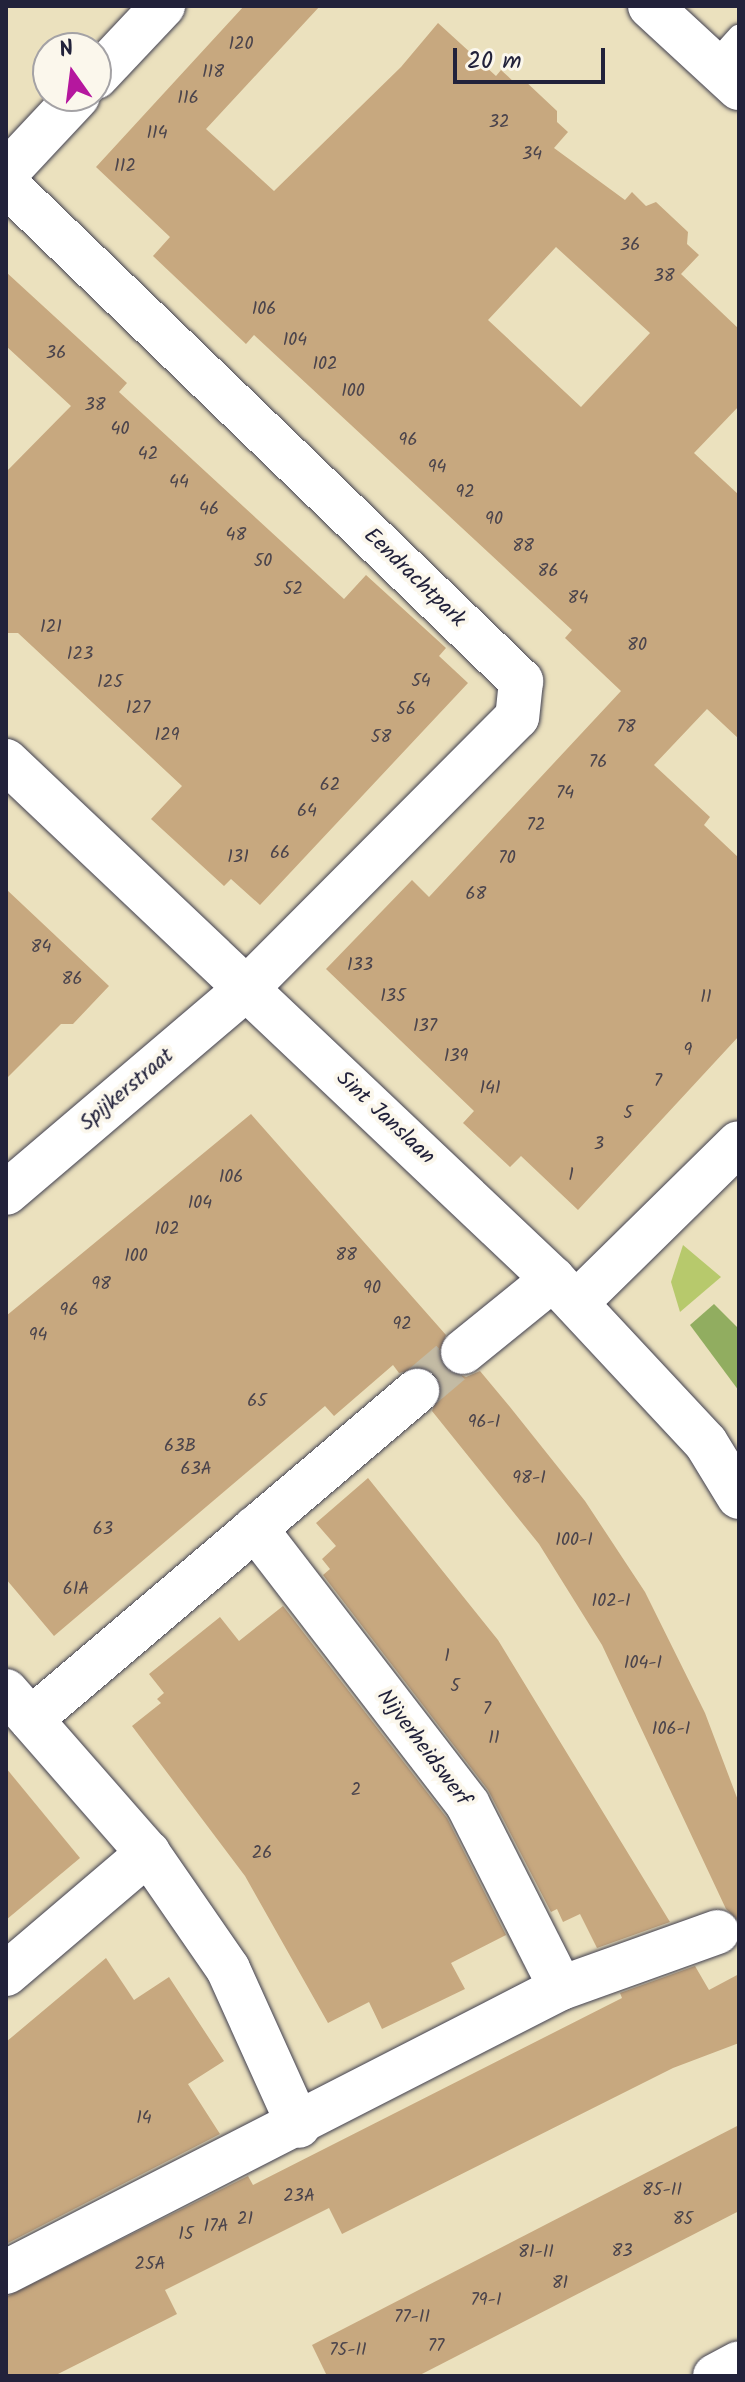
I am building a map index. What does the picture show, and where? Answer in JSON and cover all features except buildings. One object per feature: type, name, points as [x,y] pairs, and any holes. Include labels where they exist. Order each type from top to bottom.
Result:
[{"type":"street","points":[[112,60],[163,6]]},
{"type":"street","points":[[650,6],[731,64]]},
{"type":"street","points":[[6,173],[63,112]]},
{"type":"street","name":"Eendrachtpark","points":[[6,184],[521,681],[517,717],[247,988]]},
{"type":"street","name":"Sint Janslaan","points":[[6,761],[564,1291],[706,1443],[739,1497]]},
{"type":"street","name":"Spijkerstraat","points":[[6,1193],[247,988]]},
{"type":"street","points":[[463,1352],[564,1291],[739,1143]]},
{"type":"street","points":[[299,2126],[228,1969],[148,1853],[18,1705],[255,1528],[417,1391]]},
{"type":"street","name":"Nijverheidswerf","points":[[255,1528],[468,1805],[561,1988]]},
{"type":"street","points":[[6,1974],[148,1853]]},
{"type":"street","points":[[6,2272],[299,2126],[561,1988],[717,1932]]},
{"type":"street","points":[[715,2376],[739,2363]]},
{"type":"green space","points":[[683,1245],[721,1277],[680,1312],[671,1282]]},
{"type":"green space","points":[[714,1304],[739,1329],[739,1391],[690,1325]]},
{"type":"tunnel","points":[[417,1391],[463,1352]]}]
